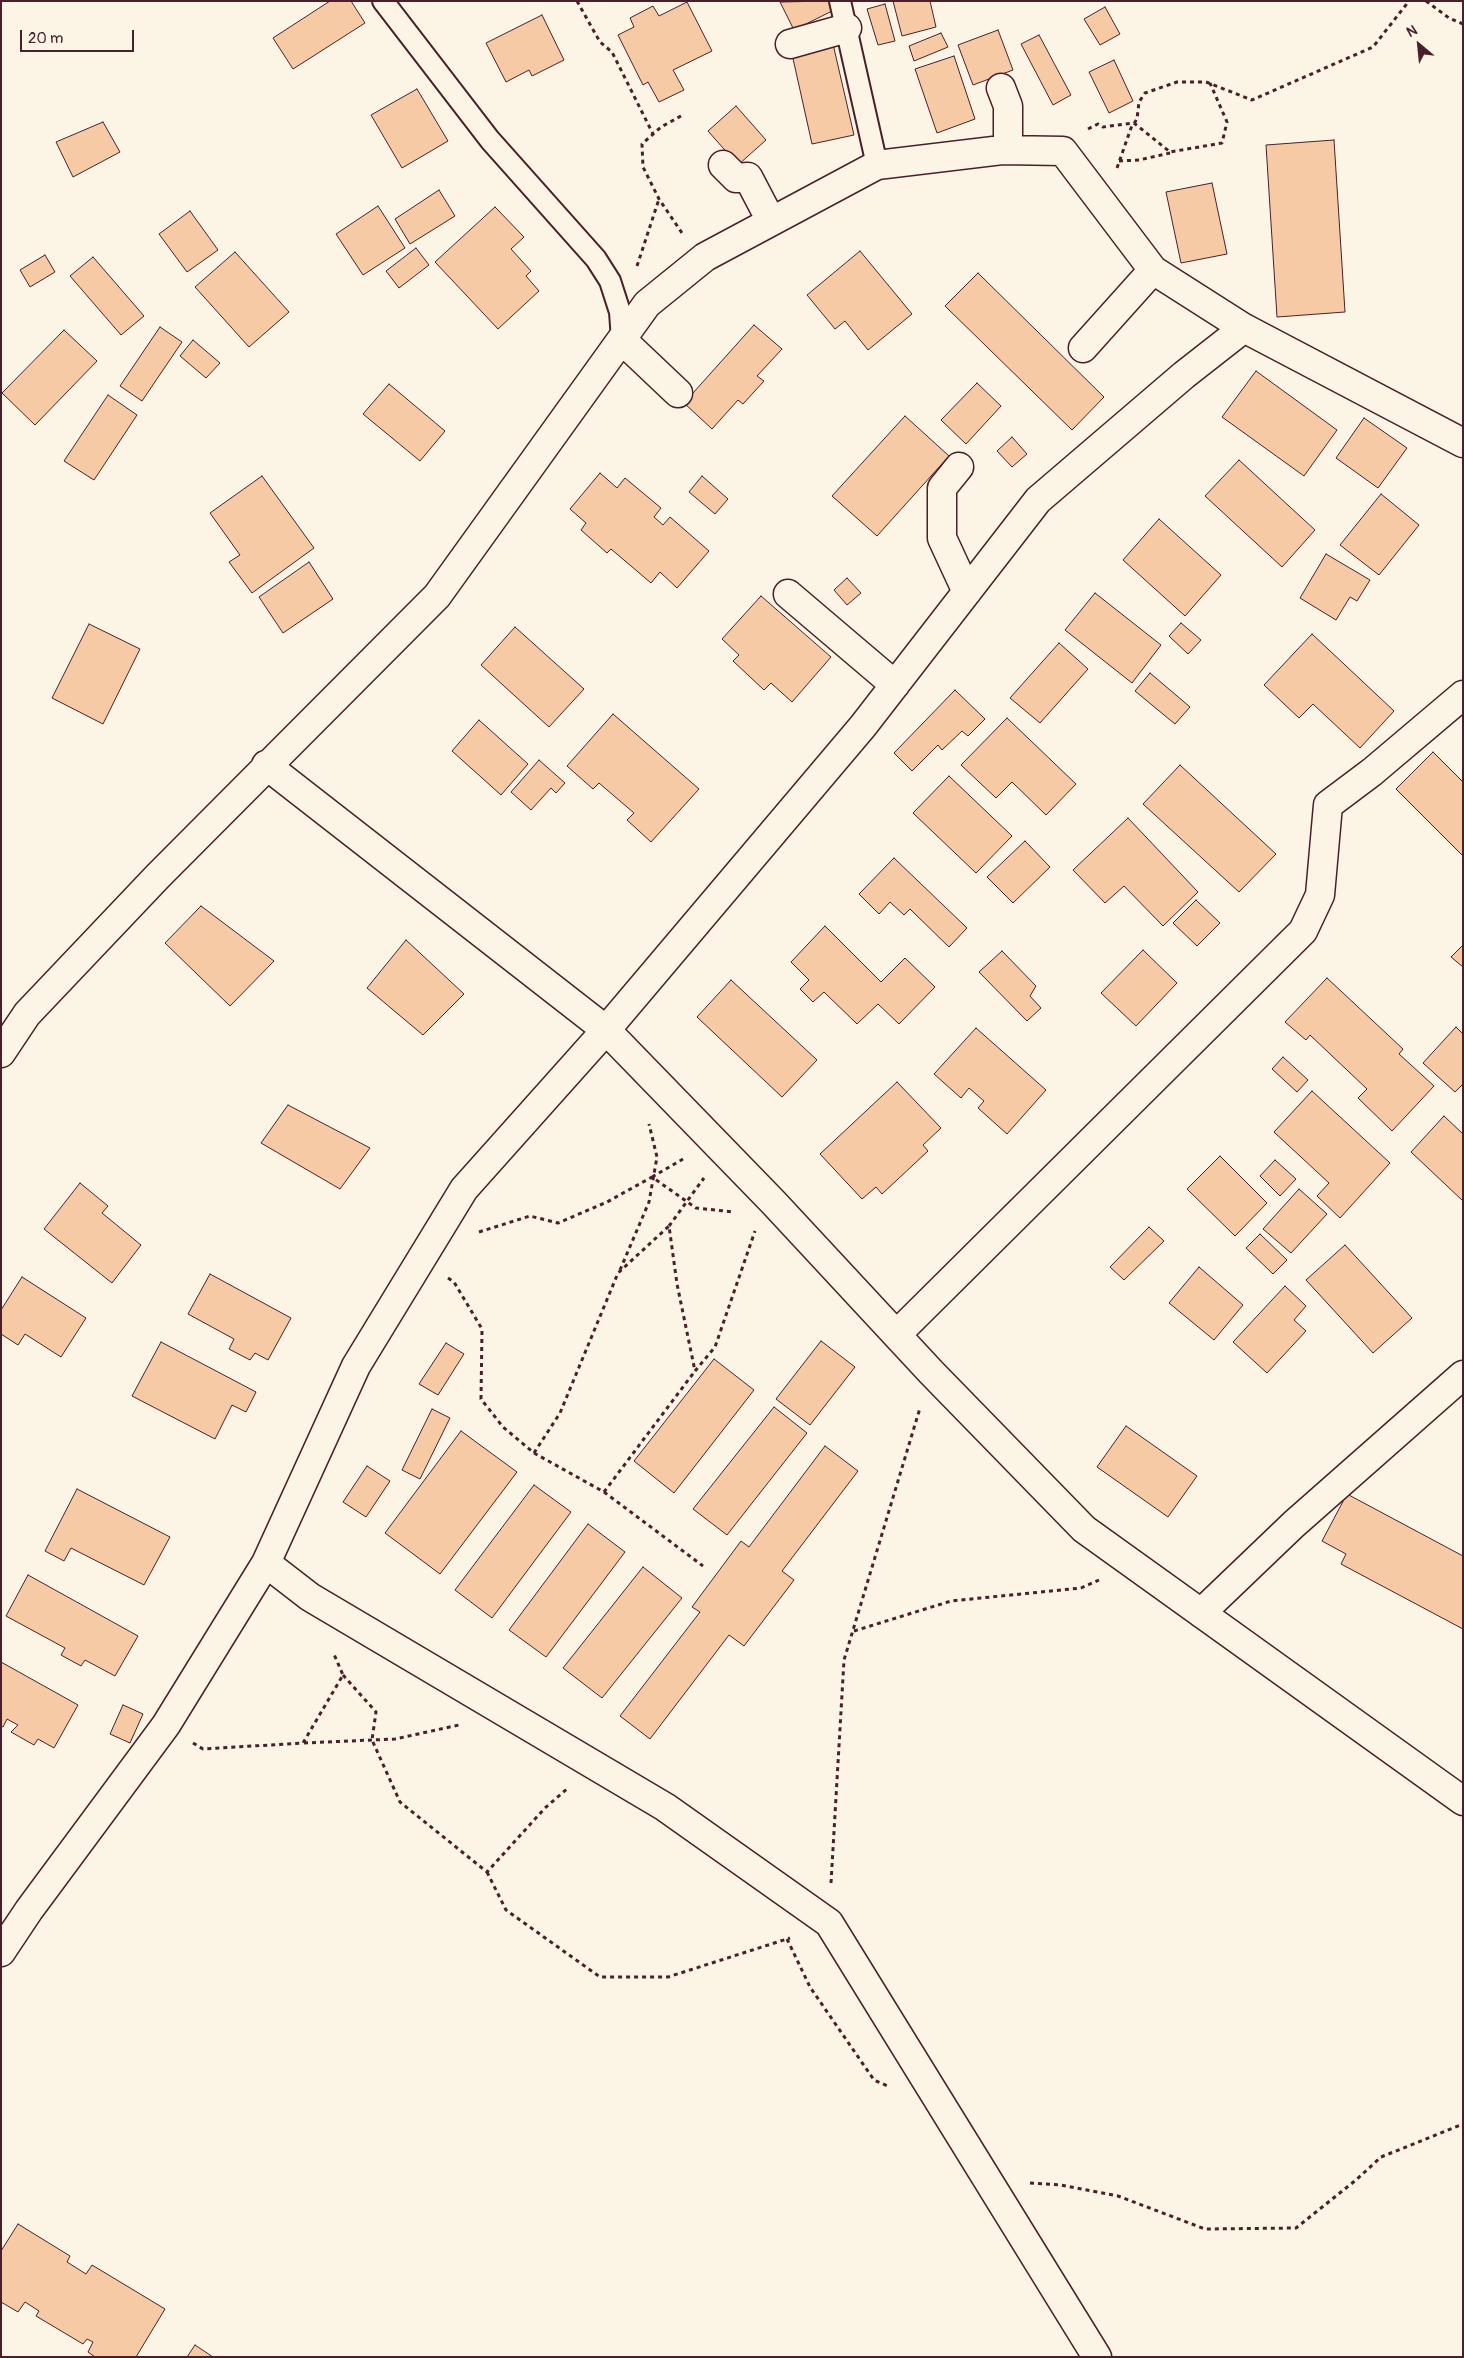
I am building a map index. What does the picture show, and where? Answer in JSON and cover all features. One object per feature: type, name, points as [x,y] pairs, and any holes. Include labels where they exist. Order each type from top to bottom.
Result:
[{"type":"street","points":[[790,44],[847,28]]},
{"type":"street","points":[[1001,88],[1008,106],[1008,150]]},
{"type":"street","points":[[1,1053],[28,1014],[158,876],[266,765],[437,596],[648,304],[698,263],[877,165],[1008,150],[1068,156],[1153,270],[1244,328],[1463,443]]},
{"type":"street","points":[[723,165],[736,178],[748,177],[772,221]]},
{"type":"street","points":[[1083,348],[1153,270]]},
{"type":"street","points":[[1,1952],[28,1910],[166,1725],[266,1563],[356,1366],[464,1189],[606,1030],[895,685],[1038,500],[1184,375],[1244,328]]},
{"type":"street","points":[[622,340],[678,394]]},
{"type":"street","points":[[959,467],[942,488],[942,538],[967,592]]},
{"type":"street","points":[[788,594],[895,685]]},
{"type":"street","points":[[898,1334],[1303,931],[1320,895],[1328,805],[1372,772],[1463,695]]},
{"type":"street","points":[[266,765],[606,1030],[725,1152],[767,1210],[898,1334],[931,1372],[1084,1529],[1463,1801]]},
{"type":"street","points":[[1201,1613],[1294,1524],[1463,1375]]},
{"type":"street","points":[[266,1563],[310,1596],[665,1807],[829,1923],[1097,2357]]},
{"type":"lane","points":[[383,1],[490,140],[596,258],[610,281],[620,312],[622,340]]},
{"type":"lane","points":[[840,1],[877,165]]},
{"type":"path","points":[[577,1],[600,42],[612,52],[653,134]]},
{"type":"path","points":[[1104,202],[1137,119],[1139,102],[1145,93],[1177,82],[1210,83],[1252,100],[1373,47],[1409,1]]},
{"type":"path","points":[[1426,1],[1449,18],[1463,24]]},
{"type":"path","points":[[1170,152],[1134,123],[1103,127],[1098,124],[1075,136],[1068,156],[1120,162],[1222,144],[1227,122],[1210,83]]},
{"type":"path","points":[[681,116],[653,134],[642,144],[643,167],[659,199],[688,241],[698,263]]},
{"type":"path","points":[[637,266],[659,199]]},
{"type":"path","points":[[534,1453],[560,1413],[649,1202],[656,1157],[646,1110],[652,1077]]},
{"type":"path","points":[[618,1273],[669,1226],[686,1200],[725,1152]]},
{"type":"path","points":[[652,1177],[607,1202],[558,1223],[530,1216],[425,1253],[454,1282],[482,1329],[481,1399],[503,1427],[534,1453],[604,1492],[703,1566]]},
{"type":"path","points":[[604,1492],[715,1347],[767,1210],[696,1208],[652,1177]]},
{"type":"path","points":[[669,1226],[677,1284],[695,1371]]},
{"type":"path","points":[[332,1649],[343,1676],[376,1712],[372,1740],[400,1802],[487,1872],[506,1910],[600,1977],[668,1977],[787,1939],[829,1923],[844,1660],[931,1372]]},
{"type":"path","points":[[853,1631],[951,1601],[1081,1588],[1135,1565]]},
{"type":"path","points":[[303,1743],[343,1676]]},
{"type":"path","points":[[166,1725],[203,1750],[303,1743],[395,1740],[509,1714]]},
{"type":"path","points":[[487,1872],[545,1808],[596,1766]]},
{"type":"path","points":[[787,1939],[810,1987],[874,2080],[892,2088]]},
{"type":"path","points":[[987,2181],[1061,2185],[1118,2196],[1205,2229],[1296,2228],[1356,2180],[1381,2157],[1463,2124]]},
{"type":"building","points":[[330,1],[351,1],[365,23],[293,69],[273,38]]},
{"type":"building","points":[[829,1],[834,10],[794,30],[780,2]]},
{"type":"building","points":[[893,1],[930,1],[936,27],[902,36]]},
{"type":"building","points":[[687,2],[712,51],[673,70],[684,90],[659,102],[648,82],[643,85],[618,35],[634,27],[630,18],[653,6],[659,16]]},
{"type":"building","points":[[885,4],[895,41],[878,45],[867,9]]},
{"type":"building","points":[[1105,7],[1120,34],[1100,45],[1084,19]]},
{"type":"building","points":[[542,15],[564,60],[532,76],[529,70],[506,82],[486,43]]},
{"type":"building","points":[[998,30],[1013,70],[973,85],[958,45]]},
{"type":"building","points":[[941,33],[948,47],[914,61],[909,46]]},
{"type":"building","points":[[1039,35],[1071,95],[1053,105],[1021,44]]},
{"type":"building","points":[[833,44],[854,135],[812,144],[792,54]]},
{"type":"building","points":[[954,56],[975,119],[937,133],[915,69]]},
{"type":"building","points":[[1114,60],[1133,101],[1109,113],[1089,72]]},
{"type":"building","points":[[417,89],[448,141],[402,168],[371,115]]},
{"type":"building","points":[[736,106],[766,140],[738,165],[708,131]]},
{"type":"building","points":[[103,122],[120,152],[73,177],[56,142]]},
{"type":"building","points":[[1334,140],[1345,312],[1277,317],[1266,145]]},
{"type":"building","points":[[1212,183],[1227,254],[1181,263],[1166,192]]},
{"type":"building","points":[[439,190],[455,216],[410,244],[395,219]]},
{"type":"building","points":[[378,206],[405,248],[363,275],[336,234]]},
{"type":"building","points":[[495,207],[524,237],[511,249],[531,271],[526,276],[539,291],[498,329],[435,262]]},
{"type":"building","points":[[190,211],[218,250],[187,272],[159,234]]},
{"type":"building","points":[[416,248],[429,265],[399,288],[386,271]]},
{"type":"building","points":[[860,251],[912,314],[868,350],[845,321],[835,329],[807,295]]},
{"type":"building","points":[[235,252],[289,312],[249,347],[195,287]]},
{"type":"building","points":[[45,255],[55,272],[30,287],[20,270]]},
{"type":"building","points":[[93,257],[144,316],[121,335],[70,276]]},
{"type":"building","points":[[978,273],[1104,397],[1072,430],[945,306]]},
{"type":"building","points":[[754,325],[782,349],[757,376],[764,381],[743,404],[738,400],[712,429],[684,403]]},
{"type":"building","points":[[160,327],[182,342],[142,401],[120,386]]},
{"type":"building","points":[[64,330],[97,361],[35,425],[2,393]]},
{"type":"building","points":[[193,340],[220,363],[206,378],[180,356]]},
{"type":"building","points":[[1256,371],[1337,430],[1304,476],[1222,417]]},
{"type":"building","points":[[977,383],[1001,406],[966,444],[941,420]]},
{"type":"building","points":[[389,384],[445,431],[420,461],[363,414]]},
{"type":"building","points":[[108,395],[137,415],[94,480],[64,461]]},
{"type":"building","points":[[905,416],[949,456],[877,536],[832,496]]},
{"type":"building","points":[[1364,418],[1407,448],[1378,488],[1336,458]]},
{"type":"building","points":[[1012,437],[1027,454],[1012,467],[997,451]]},
{"type":"building","points":[[1239,460],[1315,530],[1282,567],[1205,496]]},
{"type":"building","points":[[600,473],[617,488],[625,478],[661,508],[654,517],[663,525],[670,517],[709,551],[677,588],[660,572],[651,583],[611,549],[607,553],[581,530],[586,523],[570,509]]},
{"type":"building","points":[[262,476],[314,548],[252,593],[229,562],[240,555],[210,513]]},
{"type":"building","points":[[702,476],[728,499],[715,514],[689,492]]},
{"type":"building","points":[[1381,494],[1419,525],[1379,575],[1340,545]]},
{"type":"building","points":[[1159,519],[1221,575],[1185,616],[1123,560]]},
{"type":"building","points":[[1326,554],[1370,580],[1357,601],[1350,597],[1336,620],[1300,598]]},
{"type":"building","points":[[309,562],[333,599],[283,633],[259,597]]},
{"type":"building","points":[[847,578],[861,593],[847,605],[834,590]]},
{"type":"building","points":[[1095,593],[1161,645],[1132,683],[1065,630]]},
{"type":"building","points":[[761,596],[831,657],[792,702],[771,683],[764,690],[733,661],[739,655],[722,639]]},
{"type":"building","points":[[1181,623],[1201,640],[1188,654],[1169,636]]},
{"type":"building","points":[[89,624],[140,649],[103,724],[52,698]]},
{"type":"building","points":[[515,627],[584,689],[549,727],[481,665]]},
{"type":"building","points":[[1312,634],[1394,711],[1360,748],[1313,704],[1299,718],[1264,685]]},
{"type":"building","points":[[1059,643],[1088,669],[1040,723],[1010,698]]},
{"type":"building","points":[[1150,673],[1190,707],[1175,724],[1135,691]]},
{"type":"building","points":[[955,690],[985,719],[968,736],[962,731],[942,750],[938,745],[912,771],[894,753]]},
{"type":"building","points":[[613,714],[699,789],[651,842],[627,820],[634,813],[599,783],[593,789],[567,766]]},
{"type":"building","points":[[1007,718],[1076,784],[1046,815],[1012,782],[996,798],[961,765]]},
{"type":"building","points":[[479,720],[528,764],[501,795],[452,751]]},
{"type":"building","points":[[1433,752],[1463,782],[1463,856],[1396,789]]},
{"type":"building","points":[[539,760],[565,783],[556,793],[551,788],[531,810],[511,792]]},
{"type":"building","points":[[1180,765],[1276,854],[1239,892],[1143,804]]},
{"type":"building","points":[[949,776],[1012,836],[976,873],[913,813]]},
{"type":"building","points":[[1128,818],[1198,892],[1163,926],[1124,886],[1105,903],[1073,870]]},
{"type":"building","points":[[1025,841],[1050,867],[1013,903],[987,877]]},
{"type":"building","points":[[894,858],[967,928],[949,947],[910,909],[904,915],[890,902],[879,914],[859,894]]},
{"type":"building","points":[[1196,900],[1220,923],[1197,946],[1173,923]]},
{"type":"building","points":[[201,906],[274,961],[230,1006],[165,943]]},
{"type":"building","points":[[825,926],[881,982],[905,958],[935,987],[899,1024],[878,1004],[857,1024],[824,992],[813,1002],[800,989],[809,980],[791,962]]},
{"type":"building","points":[[406,940],[464,994],[423,1035],[367,988]]},
{"type":"building","points":[[1463,945],[1463,967],[1451,957]]},
{"type":"building","points":[[1143,950],[1177,983],[1136,1026],[1101,993]]},
{"type":"building","points":[[1002,951],[1036,986],[1030,996],[1041,1008],[1027,1021],[979,972]]},
{"type":"building","points":[[1327,978],[1403,1049],[1399,1054],[1434,1086],[1392,1131],[1358,1098],[1367,1089],[1310,1035],[1306,1040],[1285,1022]]},
{"type":"building","points":[[731,980],[817,1060],[782,1097],[697,1017]]},
{"type":"building","points":[[1456,1027],[1463,1034],[1463,1084],[1455,1092],[1423,1063]]},
{"type":"building","points":[[976,1028],[1046,1090],[1007,1134],[978,1108],[984,1101],[969,1088],[961,1098],[934,1074]]},
{"type":"building","points":[[1283,1057],[1308,1080],[1297,1092],[1272,1069]]},
{"type":"building","points":[[897,1082],[941,1128],[923,1145],[928,1151],[882,1194],[876,1187],[862,1199],[820,1154]]},
{"type":"building","points":[[1312,1091],[1390,1163],[1340,1218],[1317,1196],[1329,1183],[1274,1132]]},
{"type":"building","points":[[288,1105],[370,1148],[340,1189],[261,1143]]},
{"type":"building","points":[[1444,1116],[1463,1134],[1463,1201],[1411,1152]]},
{"type":"building","points":[[1220,1156],[1267,1203],[1235,1236],[1187,1189]]},
{"type":"building","points":[[1275,1160],[1296,1179],[1280,1196],[1260,1176]]},
{"type":"building","points":[[80,1183],[108,1206],[102,1213],[141,1245],[112,1283],[44,1229]]},
{"type":"building","points":[[1299,1189],[1327,1214],[1291,1253],[1263,1229]]},
{"type":"building","points":[[1149,1227],[1164,1241],[1124,1280],[1110,1267]]},
{"type":"building","points":[[1260,1234],[1287,1260],[1273,1274],[1246,1248]]},
{"type":"building","points":[[1345,1245],[1412,1318],[1373,1353],[1306,1280]]},
{"type":"building","points":[[1199,1267],[1243,1305],[1214,1340],[1169,1303]]},
{"type":"building","points":[[210,1274],[291,1318],[268,1360],[255,1353],[250,1360],[229,1349],[234,1339],[188,1314]]},
{"type":"building","points":[[22,1277],[86,1318],[61,1357],[25,1334],[18,1345],[1,1334],[1,1310]]},
{"type":"building","points":[[1285,1286],[1306,1306],[1294,1320],[1306,1331],[1267,1373],[1233,1342]]},
{"type":"building","points":[[821,1341],[855,1367],[810,1425],[776,1399]]},
{"type":"building","points":[[161,1342],[256,1392],[246,1412],[232,1405],[215,1439],[132,1396]]},
{"type":"building","points":[[446,1343],[464,1354],[438,1395],[419,1384]]},
{"type":"building","points":[[714,1359],[754,1390],[674,1493],[634,1461]]},
{"type":"building","points":[[774,1407],[807,1433],[727,1535],[693,1509]]},
{"type":"building","points":[[432,1409],[450,1418],[420,1479],[402,1470]]},
{"type":"building","points":[[1126,1426],[1197,1476],[1168,1517],[1097,1467]]},
{"type":"building","points":[[461,1431],[517,1472],[440,1574],[385,1533]]},
{"type":"building","points":[[825,1446],[858,1471],[782,1571],[794,1580],[744,1646],[729,1635],[650,1739],[620,1716],[700,1612],[692,1607],[741,1541],[749,1547]]},
{"type":"building","points":[[367,1466],[390,1481],[366,1517],[343,1502]]},
{"type":"building","points":[[534,1485],[571,1512],[492,1618],[455,1590]]},
{"type":"building","points":[[77,1489],[170,1537],[144,1585],[71,1548],[64,1561],[45,1551]]},
{"type":"building","points":[[1347,1494],[1463,1556],[1463,1629],[1341,1564],[1346,1554],[1322,1541]]},
{"type":"building","points":[[588,1524],[625,1552],[546,1657],[509,1630]]},
{"type":"building","points":[[643,1567],[682,1598],[602,1698],[563,1668]]},
{"type":"building","points":[[28,1575],[138,1636],[115,1676],[85,1660],[81,1666],[61,1655],[65,1648],[6,1616]]},
{"type":"building","points":[[1,1662],[78,1705],[54,1748],[38,1739],[34,1745],[11,1732],[18,1725],[7,1719],[3,1727],[1,1726]]},
{"type":"building","points":[[123,1705],[143,1714],[130,1743],[110,1734]]},
{"type":"building","points":[[18,2224],[70,2256],[67,2262],[86,2274],[92,2265],[165,2309],[136,2357],[95,2357],[88,2352],[93,2342],[87,2339],[83,2344],[36,2316],[39,2311],[25,2302],[18,2312],[1,2302],[1,2251]]},
{"type":"building","points":[[195,2345],[213,2357],[187,2357]]}]
